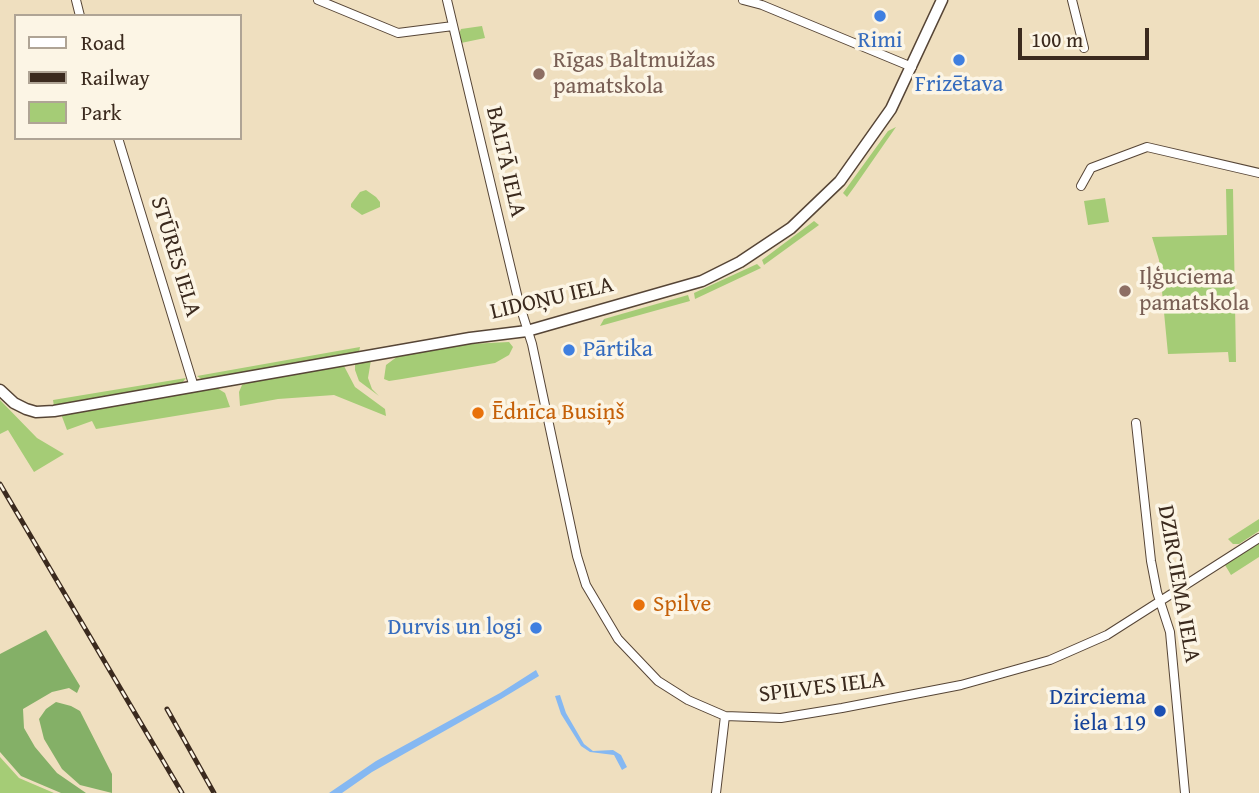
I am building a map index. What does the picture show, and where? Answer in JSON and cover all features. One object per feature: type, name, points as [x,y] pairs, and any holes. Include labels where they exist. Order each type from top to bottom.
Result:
[{"type":"street","points":[[318,0],[398,33],[453,26]]},
{"type":"street","name":"BALTĀ IELA","points":[[447,0],[527,331]]},
{"type":"street","points":[[743,0],[773,9],[912,67]]},
{"type":"street","name":"LIDOŅU IELA","points":[[0,390],[13,403],[36,412],[470,338],[527,331],[702,281],[740,262],[791,228],[826,197],[852,166],[891,109],[942,0]]},
{"type":"street","points":[[1072,0],[1084,48]]},
{"type":"street","name":"STŪRES IELA","points":[[119,140],[194,387]]},
{"type":"street","points":[[1081,186],[1091,168],[1147,146],[1259,173]]},
{"type":"street","name":"SPILVES IELA","points":[[527,331],[570,526],[586,584],[618,639],[658,681],[688,701],[725,716],[793,716],[842,709],[998,676],[1051,660],[1107,635],[1259,538]]},
{"type":"street","name":"DZIRCIEMA IELA","points":[[1136,423],[1151,561],[1160,603],[1170,632],[1185,793]]},
{"type":"street","points":[[716,793],[725,716]]},
{"type":"green space","points":[[482,26],[485,38],[461,43],[461,29]]},
{"type":"green space","points":[[896,127],[847,197],[843,193],[888,131]]},
{"type":"green space","points":[[1226,189],[1233,189],[1236,362],[1229,362],[1228,352],[1168,354],[1159,260],[1152,237],[1227,235]]},
{"type":"green space","points":[[366,190],[376,197],[380,207],[362,215],[351,207],[351,204],[360,192]]},
{"type":"green space","points":[[1105,198],[1109,222],[1088,225],[1084,201]]},
{"type":"green space","points":[[814,221],[819,225],[764,265],[762,260]]},
{"type":"green space","points":[[757,264],[761,268],[695,299],[694,293]]},
{"type":"green space","points":[[688,295],[690,301],[600,326],[604,319]]},
{"type":"green space","points":[[509,342],[513,347],[509,355],[495,363],[389,381],[384,379],[386,365],[398,356],[469,344]]},
{"type":"green space","points":[[360,347],[355,354],[203,380],[197,376]]},
{"type":"green space","points":[[371,360],[368,378],[372,389],[379,396],[359,381],[355,370],[355,364]]},
{"type":"green space","points":[[344,366],[355,387],[385,409],[386,416],[334,395],[278,399],[240,406],[239,392],[246,383]]},
{"type":"green space","points":[[186,378],[182,383],[54,406],[53,400]]},
{"type":"green space","points":[[217,388],[225,393],[230,407],[96,429],[92,421],[67,430],[61,414]]},
{"type":"green space","points":[[0,400],[37,438],[64,454],[34,472],[8,430],[0,434]]},
{"type":"green space","points":[[1259,519],[1259,531],[1239,544],[1233,544],[1228,539]]},
{"type":"green space","points":[[1259,543],[1259,557],[1231,575],[1225,565]]},
{"type":"green space","points":[[46,630],[80,686],[77,693],[69,688],[52,692],[23,709],[24,728],[35,747],[57,773],[86,793],[61,793],[21,776],[0,752],[0,654]]},
{"type":"green space","points":[[56,702],[80,711],[112,774],[112,793],[80,785],[62,769],[44,739],[39,719],[46,709]]},
{"type":"green space","points":[[0,757],[19,778],[54,793],[0,793]]},
{"type":"water","points":[[536,670],[539,676],[501,699],[372,772],[342,793],[329,793],[376,761],[500,693]]},
{"type":"water","points":[[560,695],[566,713],[584,744],[593,751],[613,750],[621,755],[627,767],[622,770],[614,755],[590,752],[581,746],[561,714],[555,696]]},
{"type":"railway","points":[[0,484],[182,793]]},
{"type":"railway","points":[[167,709],[214,793]]},
{"type":"place","name":"Rimi","points":[[880,16]]},
{"type":"place","name":"Frizētava","points":[[959,60]]},
{"type":"place","name":"Rīgas Baltmuižas pamatskola","points":[[539,74]]},
{"type":"place","name":"Iļģuciema pamatskola","points":[[1125,291]]},
{"type":"place","name":"Pārtika","points":[[569,350]]},
{"type":"place","name":"Ēdnīca Busiņš","points":[[478,413]]},
{"type":"place","name":"Spilve","points":[[639,605]]},
{"type":"place","name":"Durvis un logi","points":[[536,628]]},
{"type":"place","name":"Dzirciema iela 119","points":[[1160,711]]}]
